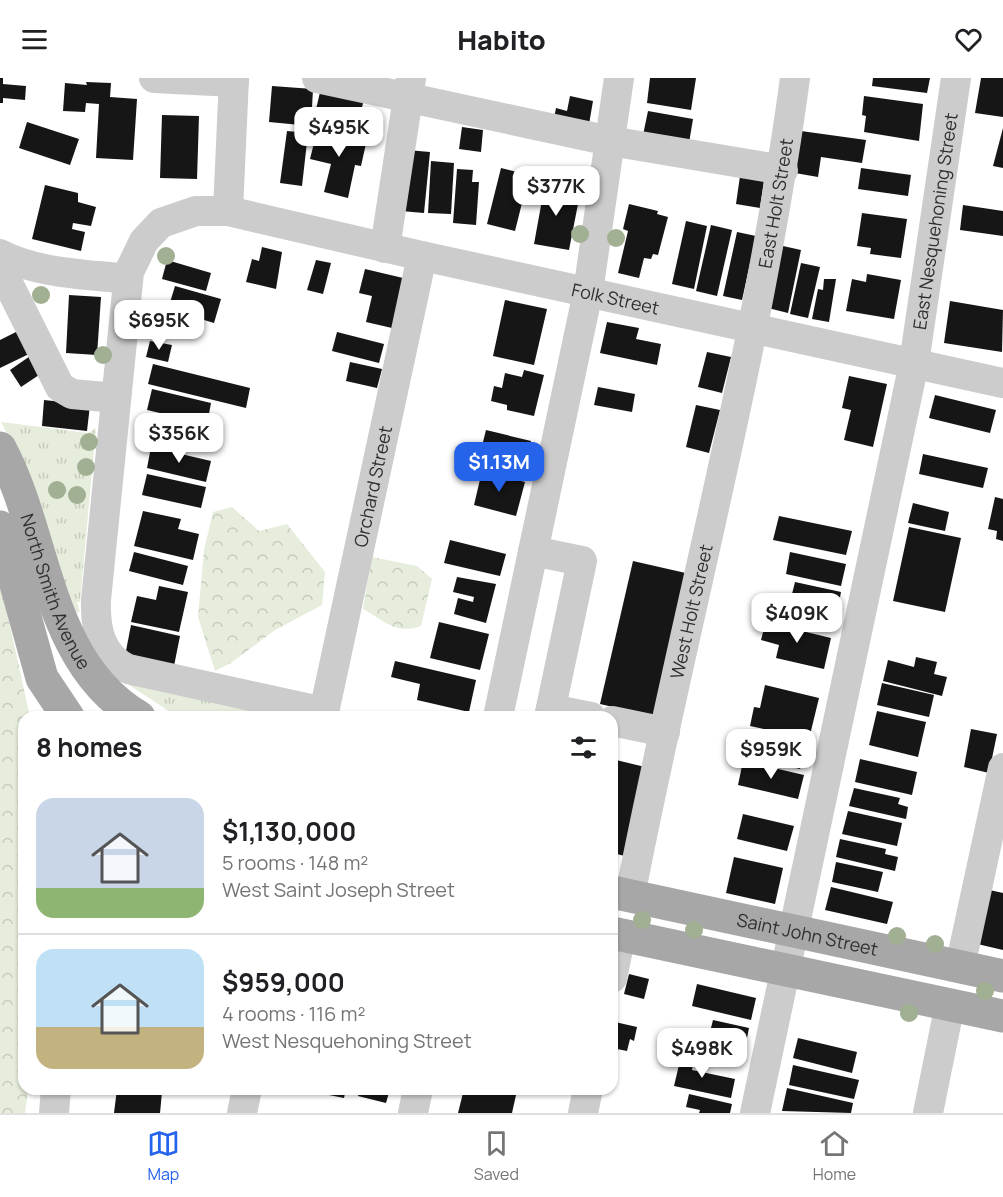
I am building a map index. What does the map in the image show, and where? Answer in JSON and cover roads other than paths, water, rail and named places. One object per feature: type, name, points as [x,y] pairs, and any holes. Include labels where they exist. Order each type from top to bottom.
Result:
[{"type":"main road","name":"North Smith Avenue","points":[[0,448],[14,475],[68,636],[88,671],[132,711]]},
{"type":"main road","name":"North Smith Avenue","points":[[0,527],[42,678],[64,711]]},
{"type":"main road","points":[[42,678],[49,711]]},
{"type":"main road","name":"Saint John Street","points":[[621,894],[1003,976]]},
{"type":"main road","points":[[618,934],[1003,1016]]},
{"type":"street","points":[[154,78],[234,80],[228,211]]},
{"type":"street","points":[[317,78],[409,87],[610,141],[783,170]]},
{"type":"street","points":[[499,711],[588,292],[619,78]]},
{"type":"street","name":"East Holt Street","points":[[754,329],[783,170],[795,78]]},
{"type":"street","name":"East Nesquehoning Street","points":[[755,1113],[914,363],[956,78]]},
{"type":"street","points":[[385,248],[409,87]]},
{"type":"street","name":"Folk Street","points":[[307,711],[138,672],[119,665],[110,657],[99,633],[96,615],[128,279],[135,256],[155,227],[172,217],[196,211],[228,211],[385,248],[1003,383]]},
{"type":"street","points":[[0,254],[16,261],[53,270],[128,279]]},
{"type":"street","name":"Orchard Street","points":[[325,711],[422,256]]},
{"type":"street","points":[[0,267],[60,387],[72,394],[116,398]]},
{"type":"street","name":"West Holt Street","points":[[621,894],[665,732],[754,329]]},
{"type":"street","points":[[533,550],[582,561],[550,711]]},
{"type":"street","points":[[508,670],[557,679]]},
{"type":"street","points":[[618,722],[665,732]]},
{"type":"street","points":[[960,967],[1003,768]]},
{"type":"street","points":[[928,1113],[950,1004]]},
{"type":"street","points":[[54,1113],[56,1095]]},
{"type":"street","points":[[242,1113],[246,1095]]},
{"type":"street","points":[[413,1113],[417,1095]]},
{"type":"street","points":[[583,1113],[587,1095]]}]
